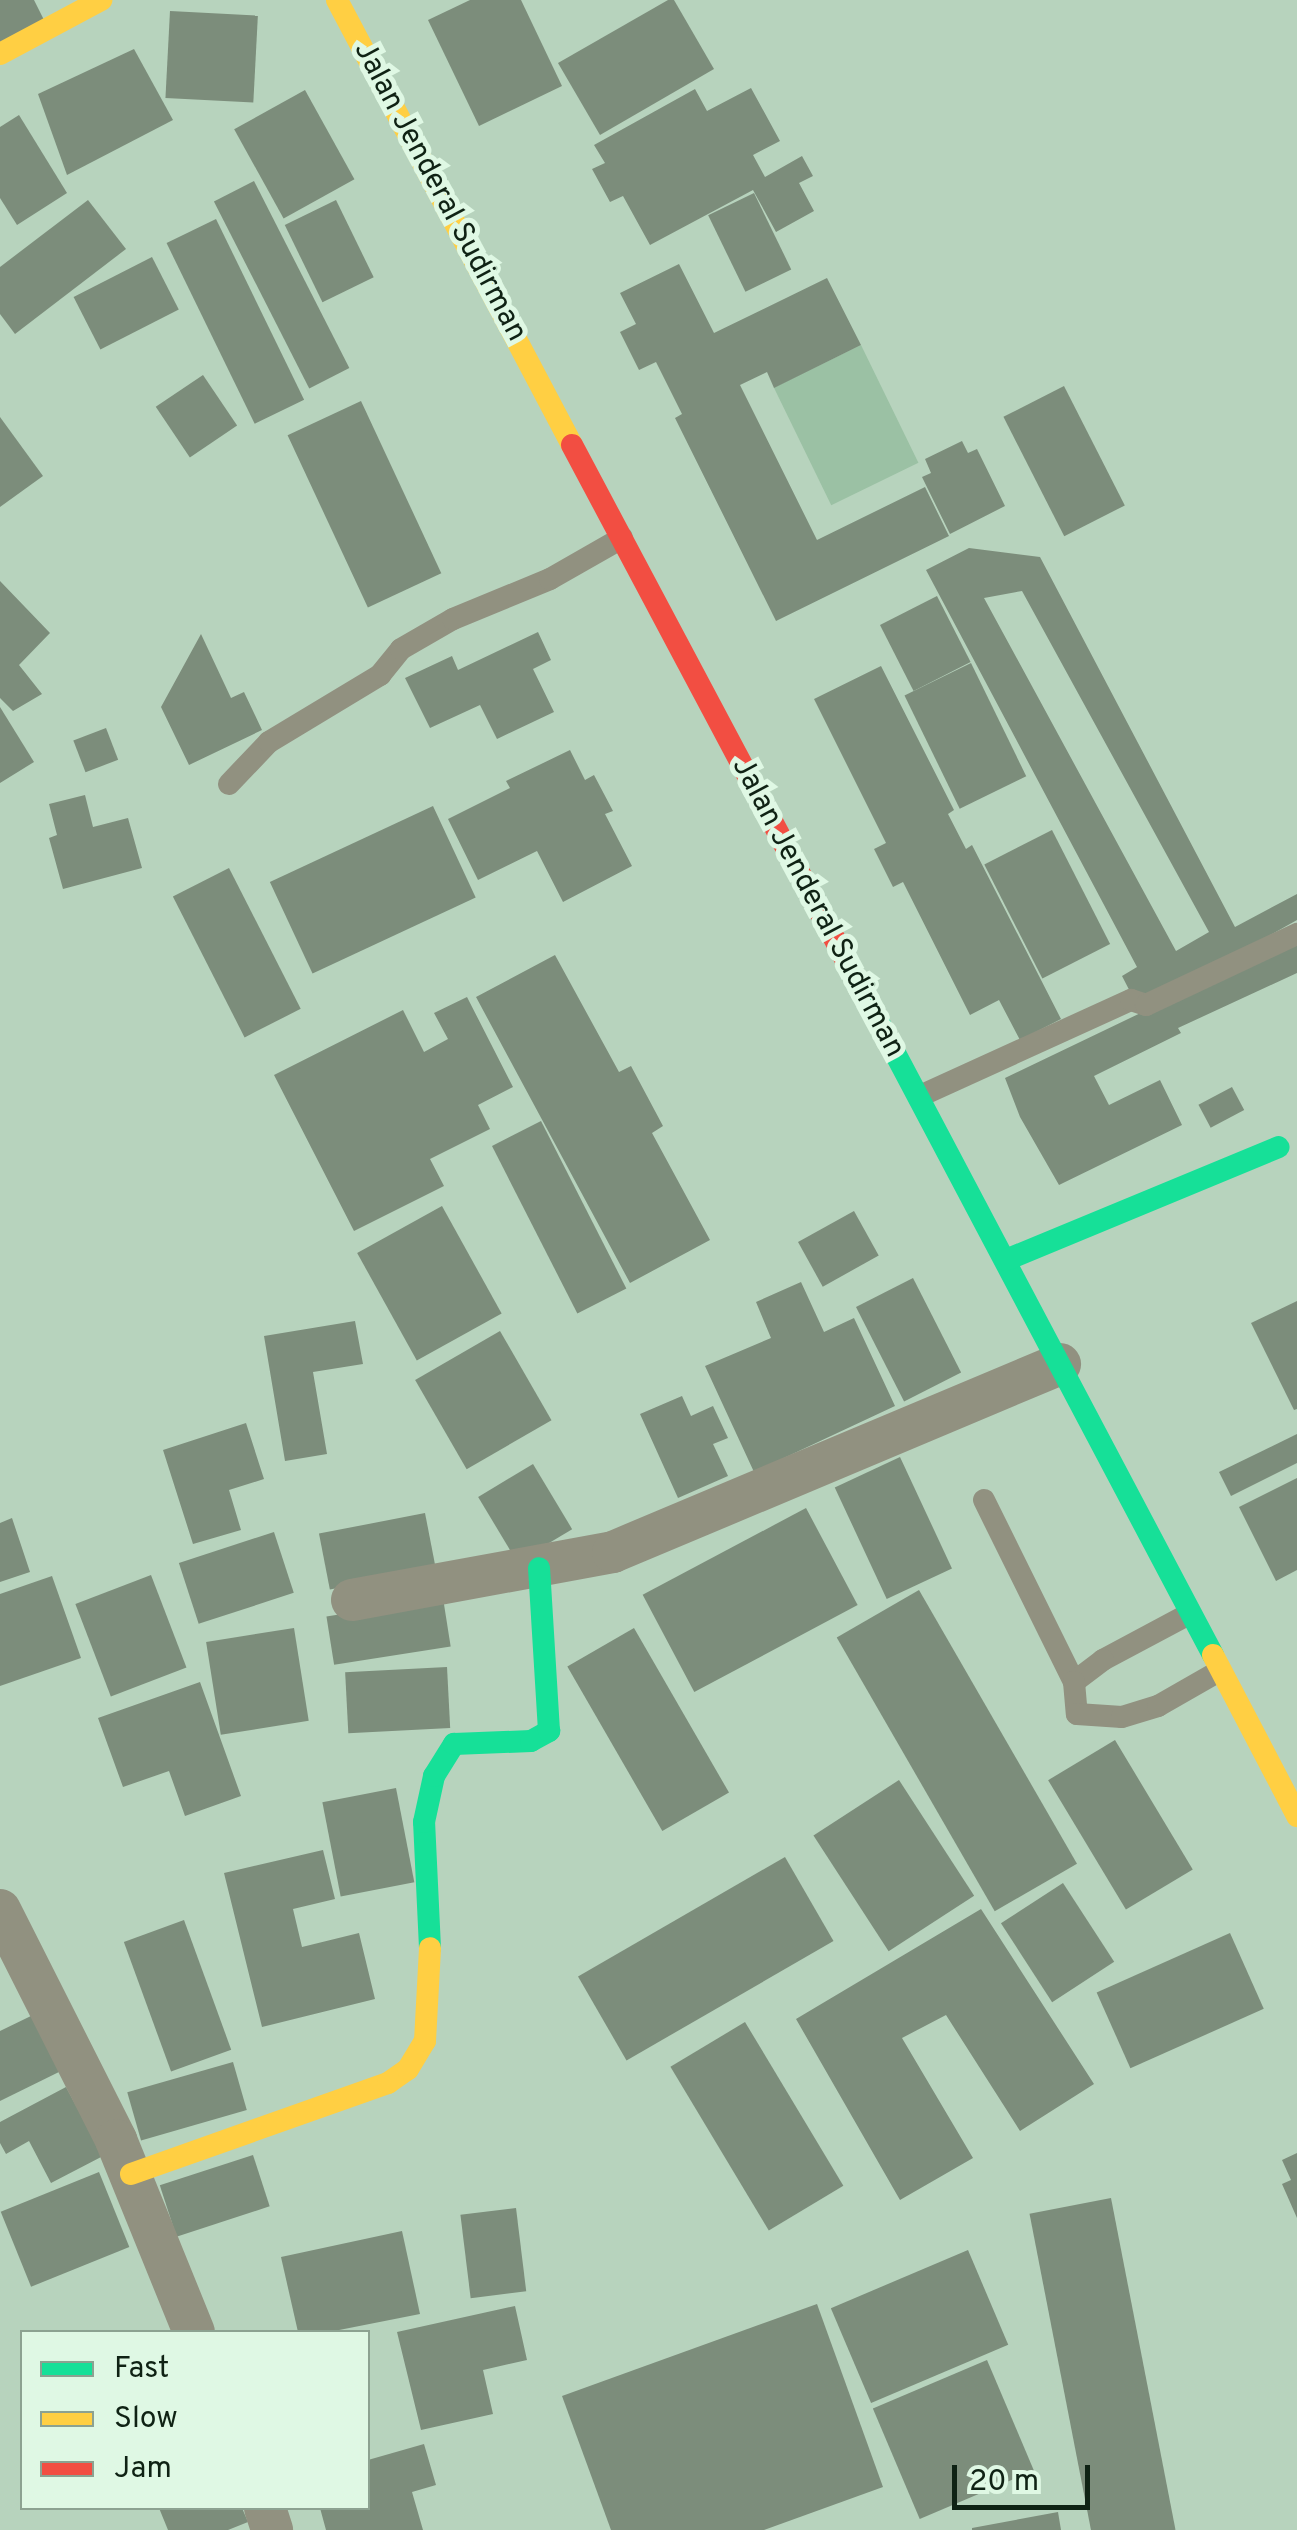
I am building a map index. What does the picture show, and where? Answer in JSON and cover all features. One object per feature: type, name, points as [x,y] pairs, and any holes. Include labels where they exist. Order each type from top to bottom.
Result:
[{"type":"main road","points":[[0,54],[101,0]]},
{"type":"main road","name":"Jalan Jenderal Sudirman","points":[[337,0],[920,1096],[1297,1816]]},
{"type":"main road","points":[[1006,1260],[1279,1147]]},
{"type":"main road","points":[[131,2174],[388,2083],[408,2068],[424,2040],[429,2018],[430,1909],[424,1822],[434,1776],[454,1744],[531,1741],[545,1737],[548,1731],[550,1696],[539,1568]]},
{"type":"street","points":[[352,1600],[613,1552],[1060,1364]]},
{"type":"street","points":[[0,1910],[131,2174],[193,2330]]},
{"type":"lane","points":[[229,784],[269,742],[380,675],[401,649],[453,619],[550,579],[622,538]]},
{"type":"lane","points":[[920,1096],[1131,1000],[1146,1005],[1297,934]]},
{"type":"lane","points":[[984,1500],[1074,1682],[1077,1714],[1122,1717],[1158,1706],[1219,1672]]},
{"type":"lane","points":[[1074,1682],[1103,1660],[1189,1614]]},
{"type":"green space","points":[[861,345],[918,463],[831,505],[774,388]]},
{"type":"building","points":[[0,0],[34,0],[47,26],[0,49]]},
{"type":"building","points":[[470,0],[521,0],[562,86],[479,126],[428,20]]},
{"type":"building","points":[[674,0],[714,69],[600,135],[558,63]]},
{"type":"building","points":[[170,11],[258,16],[253,102],[165,98]]},
{"type":"building","points":[[134,49],[173,120],[67,175],[38,94]]},
{"type":"building","points":[[751,88],[780,141],[753,155],[765,177],[802,156],[813,176],[799,183],[814,211],[776,232],[753,190],[650,245],[623,196],[610,202],[592,169],[605,163],[594,145],[695,89],[707,111]]},
{"type":"building","points":[[305,90],[354,179],[284,218],[234,129]]},
{"type":"building","points":[[19,115],[67,193],[17,225],[0,198],[0,127]]},
{"type":"building","points":[[254,181],[349,368],[309,389],[214,201]]},
{"type":"building","points":[[754,193],[791,269],[745,292],[708,215]]},
{"type":"building","points":[[88,200],[126,249],[15,334],[0,314],[0,267]]},
{"type":"building","points":[[336,200],[374,277],[322,302],[285,225]]},
{"type":"building","points":[[216,219],[304,400],[255,424],[167,243]]},
{"type":"building","points":[[152,257],[179,310],[100,350],[74,297]]},
{"type":"building","points":[[679,264],[714,333],[827,278],[861,345],[774,388],[767,372],[740,385],[817,540],[925,487],[949,536],[776,621],[675,418],[682,414],[656,362],[639,370],[620,332],[636,324],[620,293]]},
{"type":"building","points":[[203,375],[237,426],[190,457],[156,407]]},
{"type":"building","points":[[1064,386],[1125,505],[1064,536],[1003,417]]},
{"type":"building","points":[[361,401],[441,573],[368,607],[288,435]]},
{"type":"building","points":[[0,417],[43,476],[0,507]]},
{"type":"building","points":[[962,441],[968,453],[977,449],[1005,506],[950,534],[922,477],[931,473],[925,459]]},
{"type":"building","points":[[969,548],[1040,557],[1235,927],[1297,894],[1297,920],[1139,1009],[1122,976],[1137,967],[926,570]],"holes":[[[1022,591],[1209,932],[1176,951],[984,598]]]},
{"type":"building","points":[[0,581],[50,633],[19,665],[42,694],[13,711],[0,698]]},
{"type":"building","points":[[937,596],[971,662],[914,691],[880,625]]},
{"type":"building","points":[[538,632],[551,660],[533,669],[554,712],[497,739],[480,705],[430,728],[405,678],[452,656],[458,670]]},
{"type":"building","points":[[201,634],[231,698],[244,692],[262,730],[189,765],[161,707]]},
{"type":"building","points":[[971,663],[1026,776],[960,809],[904,695]]},
{"type":"building","points":[[881,666],[954,810],[948,814],[966,849],[972,845],[1061,1019],[1020,1040],[999,1000],[970,1015],[903,882],[893,887],[874,849],[886,843],[814,699]]},
{"type":"building","points":[[0,707],[34,762],[0,783]]},
{"type":"building","points":[[106,728],[118,760],[86,772],[73,741]]},
{"type":"building","points":[[570,750],[585,780],[594,775],[613,811],[605,814],[632,866],[563,902],[537,851],[478,880],[448,819],[510,788],[506,781]]},
{"type":"building","points":[[85,795],[93,827],[128,818],[142,868],[63,889],[49,838],[57,835],[49,804]]},
{"type":"building","points":[[433,806],[476,898],[313,974],[270,882]]},
{"type":"building","points":[[1052,830],[1110,944],[1042,979],[984,865]]},
{"type":"building","points":[[229,868],[301,1009],[245,1037],[173,897]]},
{"type":"building","points":[[1297,938],[1297,973],[1178,1028],[1181,1033],[1094,1076],[1109,1105],[1160,1080],[1182,1125],[1059,1185],[1020,1117],[1005,1078]]},
{"type":"building","points":[[555,955],[619,1072],[631,1066],[663,1126],[652,1133],[710,1240],[630,1283],[476,997]]},
{"type":"building","points":[[467,997],[513,1087],[478,1105],[490,1129],[430,1159],[444,1186],[354,1231],[274,1075],[403,1010],[424,1052],[448,1039],[434,1013]]},
{"type":"building","points":[[1232,1087],[1244,1110],[1211,1128],[1198,1105]]},
{"type":"building","points":[[541,1121],[626,1289],[577,1313],[492,1146]]},
{"type":"building","points":[[442,1206],[502,1314],[417,1361],[357,1253]]},
{"type":"building","points":[[854,1211],[879,1256],[823,1287],[798,1242]]},
{"type":"building","points":[[913,1278],[961,1372],[904,1402],[856,1307]]},
{"type":"building","points":[[801,1282],[824,1332],[854,1318],[895,1406],[754,1472],[705,1366],[771,1338],[756,1302]]},
{"type":"building","points":[[1297,1301],[1297,1409],[1294,1410],[1251,1323]]},
{"type":"building","points":[[355,1321],[363,1364],[313,1372],[327,1454],[285,1461],[264,1336]]},
{"type":"building","points":[[500,1331],[552,1420],[467,1469],[415,1380]]},
{"type":"building","points":[[682,1396],[691,1416],[713,1406],[728,1438],[713,1444],[728,1476],[678,1498],[640,1414]]},
{"type":"building","points":[[246,1423],[264,1479],[229,1490],[241,1530],[193,1544],[163,1450]]},
{"type":"building","points":[[1297,1434],[1297,1463],[1231,1496],[1219,1472]]},
{"type":"building","points":[[900,1457],[952,1568],[887,1599],[835,1487]]},
{"type":"building","points":[[533,1464],[572,1529],[517,1562],[478,1497]]},
{"type":"building","points":[[1297,1478],[1297,1570],[1276,1581],[1239,1507]]},
{"type":"building","points":[[806,1508],[858,1605],[694,1692],[643,1595]]},
{"type":"building","points":[[425,1513],[436,1569],[330,1590],[319,1534]]},
{"type":"building","points":[[12,1518],[30,1572],[0,1582],[0,1523]]},
{"type":"building","points":[[274,1532],[294,1593],[199,1624],[179,1563]]},
{"type":"building","points":[[151,1575],[186,1667],[111,1696],[75,1604]]},
{"type":"building","points":[[52,1576],[81,1658],[0,1686],[0,1594]]},
{"type":"building","points":[[919,1590],[1077,1864],[995,1911],[837,1638]]},
{"type":"building","points":[[443,1598],[451,1646],[334,1665],[326,1616]]},
{"type":"building","points":[[294,1628],[309,1721],[221,1735],[206,1642]]},
{"type":"building","points":[[634,1628],[729,1793],[662,1831],[567,1666]]},
{"type":"building","points":[[447,1667],[450,1728],[348,1733],[345,1672]]},
{"type":"building","points":[[200,1682],[241,1796],[185,1816],[169,1771],[123,1787],[98,1718]]},
{"type":"building","points":[[1115,1740],[1193,1869],[1126,1910],[1048,1780]]},
{"type":"building","points":[[899,1780],[974,1896],[889,1951],[813,1836]]},
{"type":"building","points":[[396,1788],[414,1882],[341,1897],[322,1802]]},
{"type":"building","points":[[323,1850],[335,1899],[293,1909],[302,1947],[359,1933],[375,1999],[262,2027],[224,1873]]},
{"type":"building","points":[[785,1857],[834,1941],[627,2061],[578,1977]]},
{"type":"building","points":[[1063,1883],[1114,1962],[1052,2002],[1001,1923]]},
{"type":"building","points":[[981,1909],[1094,2084],[1020,2131],[946,2015],[902,2038],[973,2158],[900,2200],[796,2019]]},
{"type":"building","points":[[184,1920],[231,2050],[171,2072],[124,1942]]},
{"type":"building","points":[[1230,1933],[1264,2009],[1130,2068],[1097,1992]]},
{"type":"building","points":[[33,2015],[61,2071],[0,2101],[0,2031]]},
{"type":"building","points":[[745,2022],[843,2186],[769,2231],[670,2067]]},
{"type":"building","points":[[233,2062],[247,2110],[141,2140],[127,2092]]},
{"type":"building","points":[[66,2087],[103,2156],[51,2183],[29,2141],[6,2154],[0,2143],[0,2122]]},
{"type":"building","points":[[1297,2153],[1297,2218],[1282,2184],[1291,2180],[1282,2160]]},
{"type":"building","points":[[253,2155],[270,2206],[176,2237],[160,2185]]},
{"type":"building","points":[[99,2172],[129,2247],[31,2287],[1,2212]]},
{"type":"building","points":[[1111,2198],[1175,2530],[1091,2530],[1030,2214]]},
{"type":"building","points":[[516,2208],[526,2291],[471,2298],[460,2215]]},
{"type":"building","points":[[402,2231],[420,2314],[339,2330],[298,2330],[281,2257]]},
{"type":"building","points":[[968,2250],[1008,2345],[871,2403],[831,2308]]},
{"type":"building","points":[[817,2304],[883,2487],[764,2530],[611,2530],[562,2396]]},
{"type":"building","points":[[515,2306],[527,2360],[483,2370],[493,2414],[421,2430],[397,2332]]},
{"type":"building","points":[[987,2360],[1034,2470],[920,2519],[873,2408]]},
{"type":"building","points":[[424,2444],[436,2485],[412,2492],[423,2530],[326,2530],[321,2510],[370,2510],[370,2459]]},
{"type":"building","points":[[160,2510],[243,2510],[248,2522],[228,2530],[168,2530]]},
{"type":"building","points":[[1058,2512],[1061,2530],[972,2530],[972,2528]]},
{"type":"traffic: fast","points":[[859,985],[1213,1655]]},
{"type":"traffic: fast","points":[[1006,1260],[1279,1147]]},
{"type":"traffic: fast","points":[[430,1948],[424,1822],[434,1776],[454,1744],[531,1741],[549,1731],[539,1568]]},
{"type":"traffic: slow","points":[[0,54],[101,0]]},
{"type":"traffic: slow","points":[[337,0],[572,445]]},
{"type":"traffic: slow","points":[[1213,1655],[1297,1816]]},
{"type":"traffic: slow","points":[[131,2174],[388,2083],[408,2069],[425,2041],[430,1948]]},
{"type":"traffic: jam","points":[[572,445],[859,985]]}]
